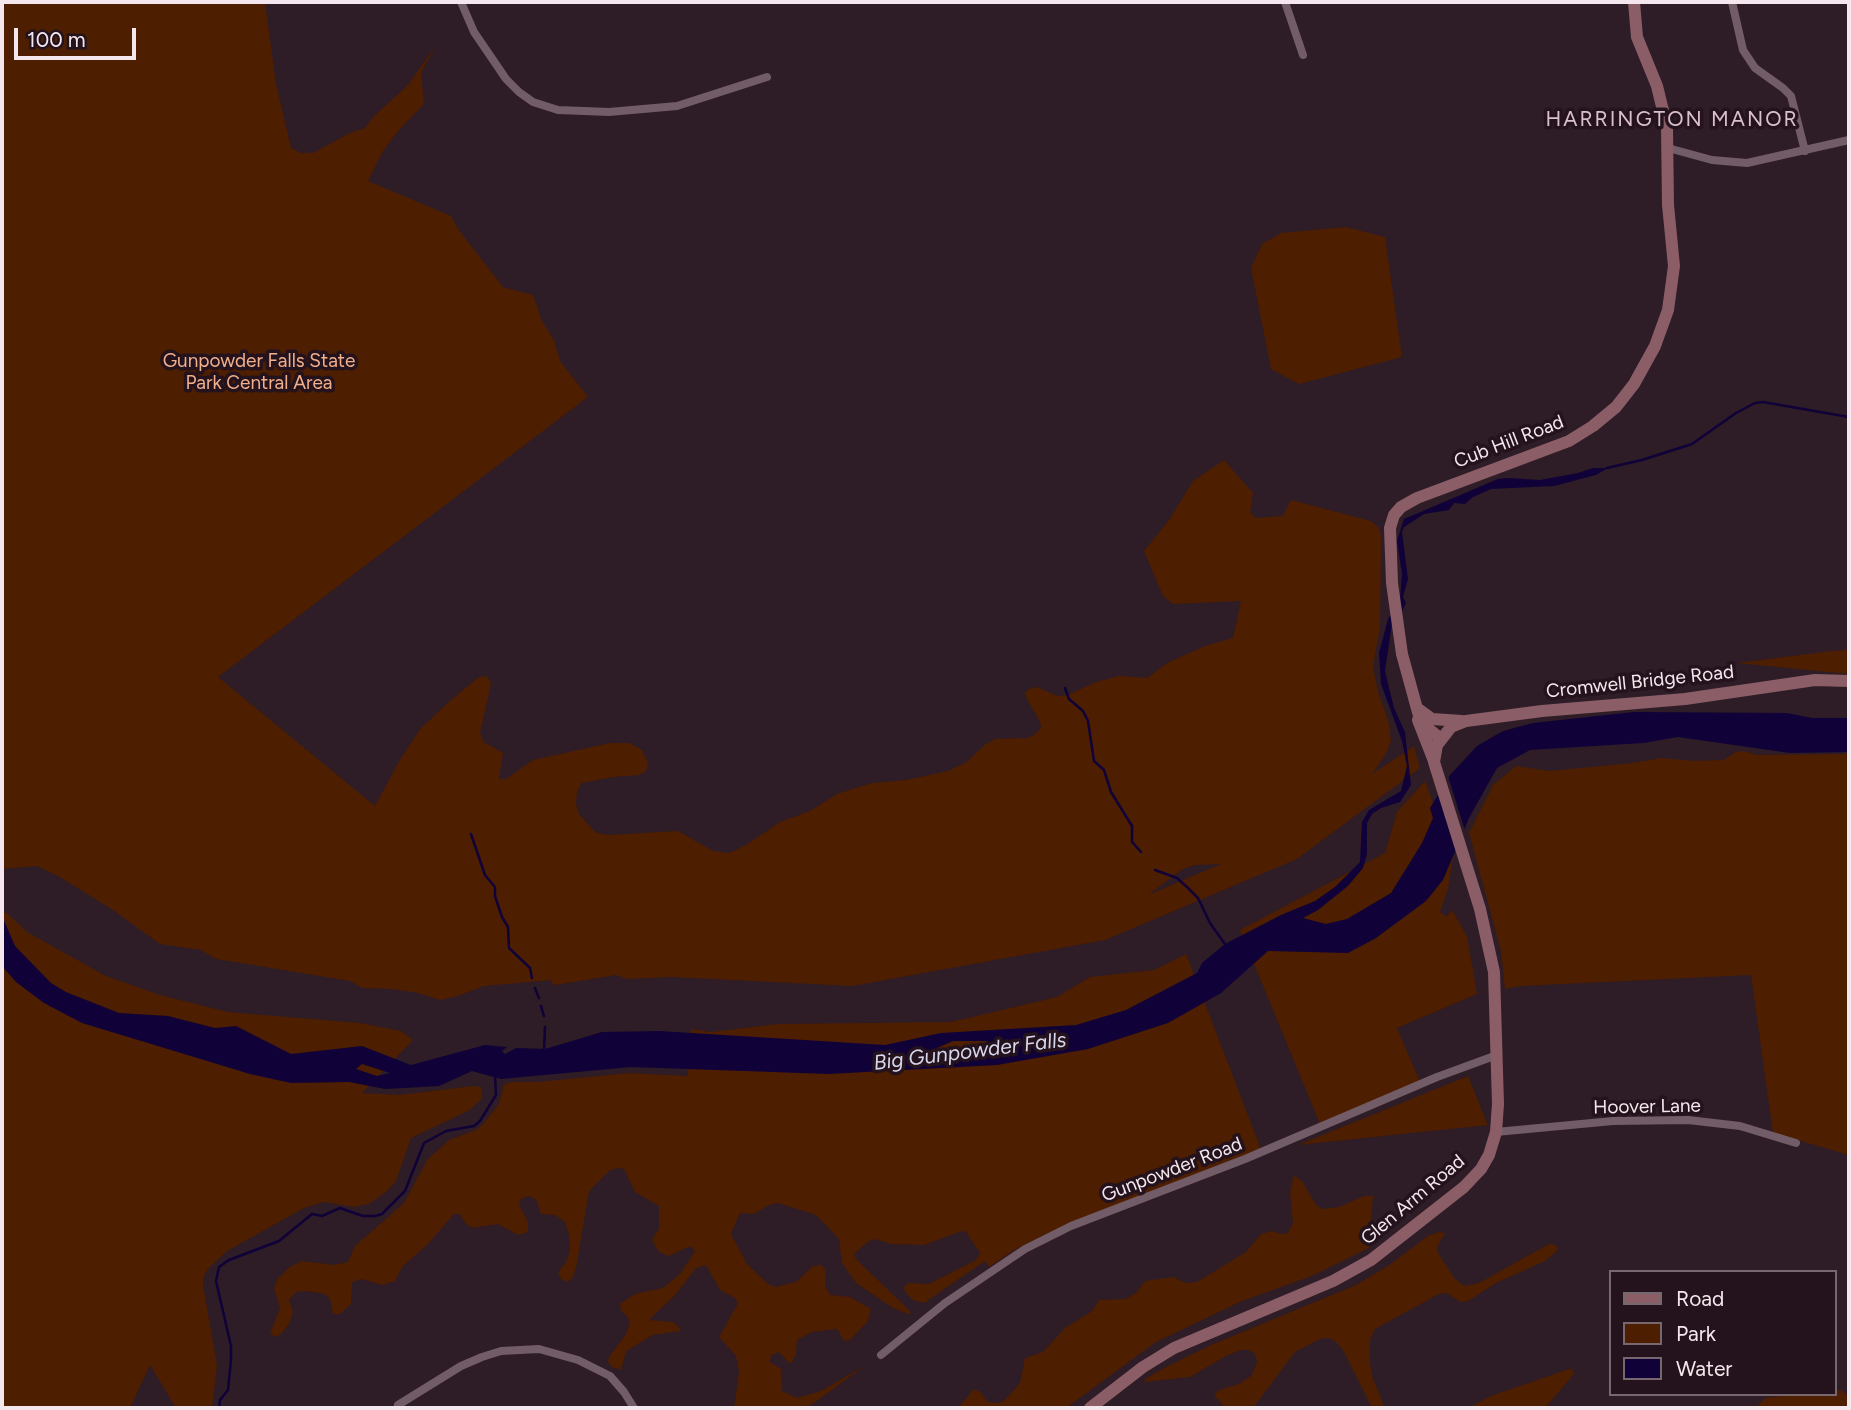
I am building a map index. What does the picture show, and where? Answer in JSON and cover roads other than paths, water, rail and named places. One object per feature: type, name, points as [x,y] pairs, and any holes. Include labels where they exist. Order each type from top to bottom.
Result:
[{"type":"main road","name":"Cub Hill Road","points":[[1441,738],[1422,722],[1415,706],[1396,615],[1390,528],[1394,515],[1402,506],[1433,491],[1569,441],[1606,417],[1626,396],[1654,346],[1671,296],[1674,266],[1668,205],[1665,113],[1653,74],[1637,37],[1634,2]]},
{"type":"main road","name":"Cromwell Bridge Road","points":[[1441,738],[1451,727],[1466,721],[1542,711],[1718,695],[1815,680],[1849,681]]},
{"type":"main road","points":[[1415,706],[1432,719],[1466,721]]},
{"type":"main road","name":"Glen Arm Road","points":[[1090,1408],[1143,1367],[1174,1348],[1333,1281],[1371,1260],[1412,1230],[1473,1178],[1489,1155],[1496,1132],[1497,1055],[1496,1000],[1491,953],[1480,909],[1436,767],[1421,733],[1415,706]]},
{"type":"main road","points":[[1436,767],[1435,751],[1441,738]]},
{"type":"street","points":[[461,2],[474,32],[506,79],[533,102],[558,110],[609,112],[677,106],[767,77]]},
{"type":"street","points":[[1285,2],[1303,55]]},
{"type":"street","points":[[1732,2],[1743,50],[1755,68],[1791,96],[1805,150]]},
{"type":"street","points":[[1668,148],[1732,163],[1768,160],[1849,140]]},
{"type":"street","name":"Gunpowder Road","points":[[881,1355],[945,1303],[1025,1248],[1071,1226],[1245,1159],[1437,1077],[1497,1055]]},
{"type":"street","name":"Hoover Lane","points":[[1496,1132],[1613,1121],[1688,1120],[1757,1130],[1796,1143]]},
{"type":"street","points":[[398,1405],[461,1366],[482,1357],[501,1351],[539,1349],[578,1360],[610,1376],[634,1408]]},
{"type":"water","name":"Big Gunpowder Falls","points":[[1593,468],[1608,468],[1596,475],[1554,486],[1491,489],[1465,504],[1454,503],[1449,510],[1424,514],[1404,527],[1402,532],[1408,579],[1403,597],[1406,603],[1400,616],[1392,623],[1385,671],[1394,708],[1405,732],[1411,785],[1400,802],[1372,814],[1367,823],[1367,854],[1363,868],[1348,886],[1318,910],[1303,918],[1326,924],[1347,919],[1391,893],[1422,843],[1433,818],[1430,808],[1450,775],[1477,746],[1503,731],[1533,723],[1634,712],[1787,713],[1812,718],[1849,718],[1849,752],[1790,753],[1678,737],[1643,743],[1530,750],[1497,768],[1469,818],[1443,880],[1426,901],[1376,938],[1348,953],[1268,951],[1221,993],[1168,1023],[1088,1049],[997,1065],[829,1074],[631,1067],[501,1079],[472,1071],[439,1086],[385,1089],[349,1082],[291,1083],[250,1074],[82,1023],[44,1003],[16,982],[2,966],[2,916],[15,946],[51,983],[66,992],[119,1013],[168,1016],[215,1028],[236,1026],[291,1054],[362,1046],[411,1065],[485,1045],[507,1047],[502,1051],[505,1054],[516,1048],[545,1049],[602,1032],[659,1031],[885,1045],[941,1033],[1076,1025],[1126,1010],[1197,973],[1202,963],[1225,944],[1315,901],[1335,887],[1360,862],[1362,822],[1369,810],[1401,791],[1407,766],[1402,741],[1381,684],[1379,653],[1388,619],[1400,600],[1402,573],[1397,541],[1404,519],[1498,479],[1540,480]],"holes":[[[953,1041],[988,1041],[973,1049],[937,1048]],[[362,1064],[390,1073],[377,1076],[356,1069]]]},
{"type":"waterway","points":[[1607,468],[1692,444],[1755,403],[1763,402],[1849,417]]},
{"type":"waterway","points":[[1065,688],[1069,699],[1083,711],[1088,721],[1094,761],[1104,770],[1111,792],[1132,826],[1132,842],[1141,852]]},
{"type":"waterway","points":[[471,834],[485,875],[495,887],[495,896],[508,927],[509,948],[530,968],[532,978]]},
{"type":"waterway","points":[[1155,870],[1177,878],[1198,898],[1210,923],[1227,947]]},
{"type":"waterway","points":[[535,988],[539,998]]},
{"type":"waterway","points":[[541,1006],[544,1016]]},
{"type":"waterway","points":[[544,1051],[545,1027]]},
{"type":"waterway","points":[[219,1408],[220,1400],[228,1390],[231,1360],[231,1346],[216,1281],[219,1267],[229,1260],[279,1241],[312,1214],[322,1216],[340,1208],[363,1216],[382,1214],[405,1191],[424,1143],[446,1131],[474,1126],[480,1121],[496,1095],[495,1075]]},
{"type":"district","name":"HARRINGTON MANOR","points":[[1672,120]]},
{"type":"park label","name":"Gunpowder Falls State Park Central Area","points":[[259,372]]}]
